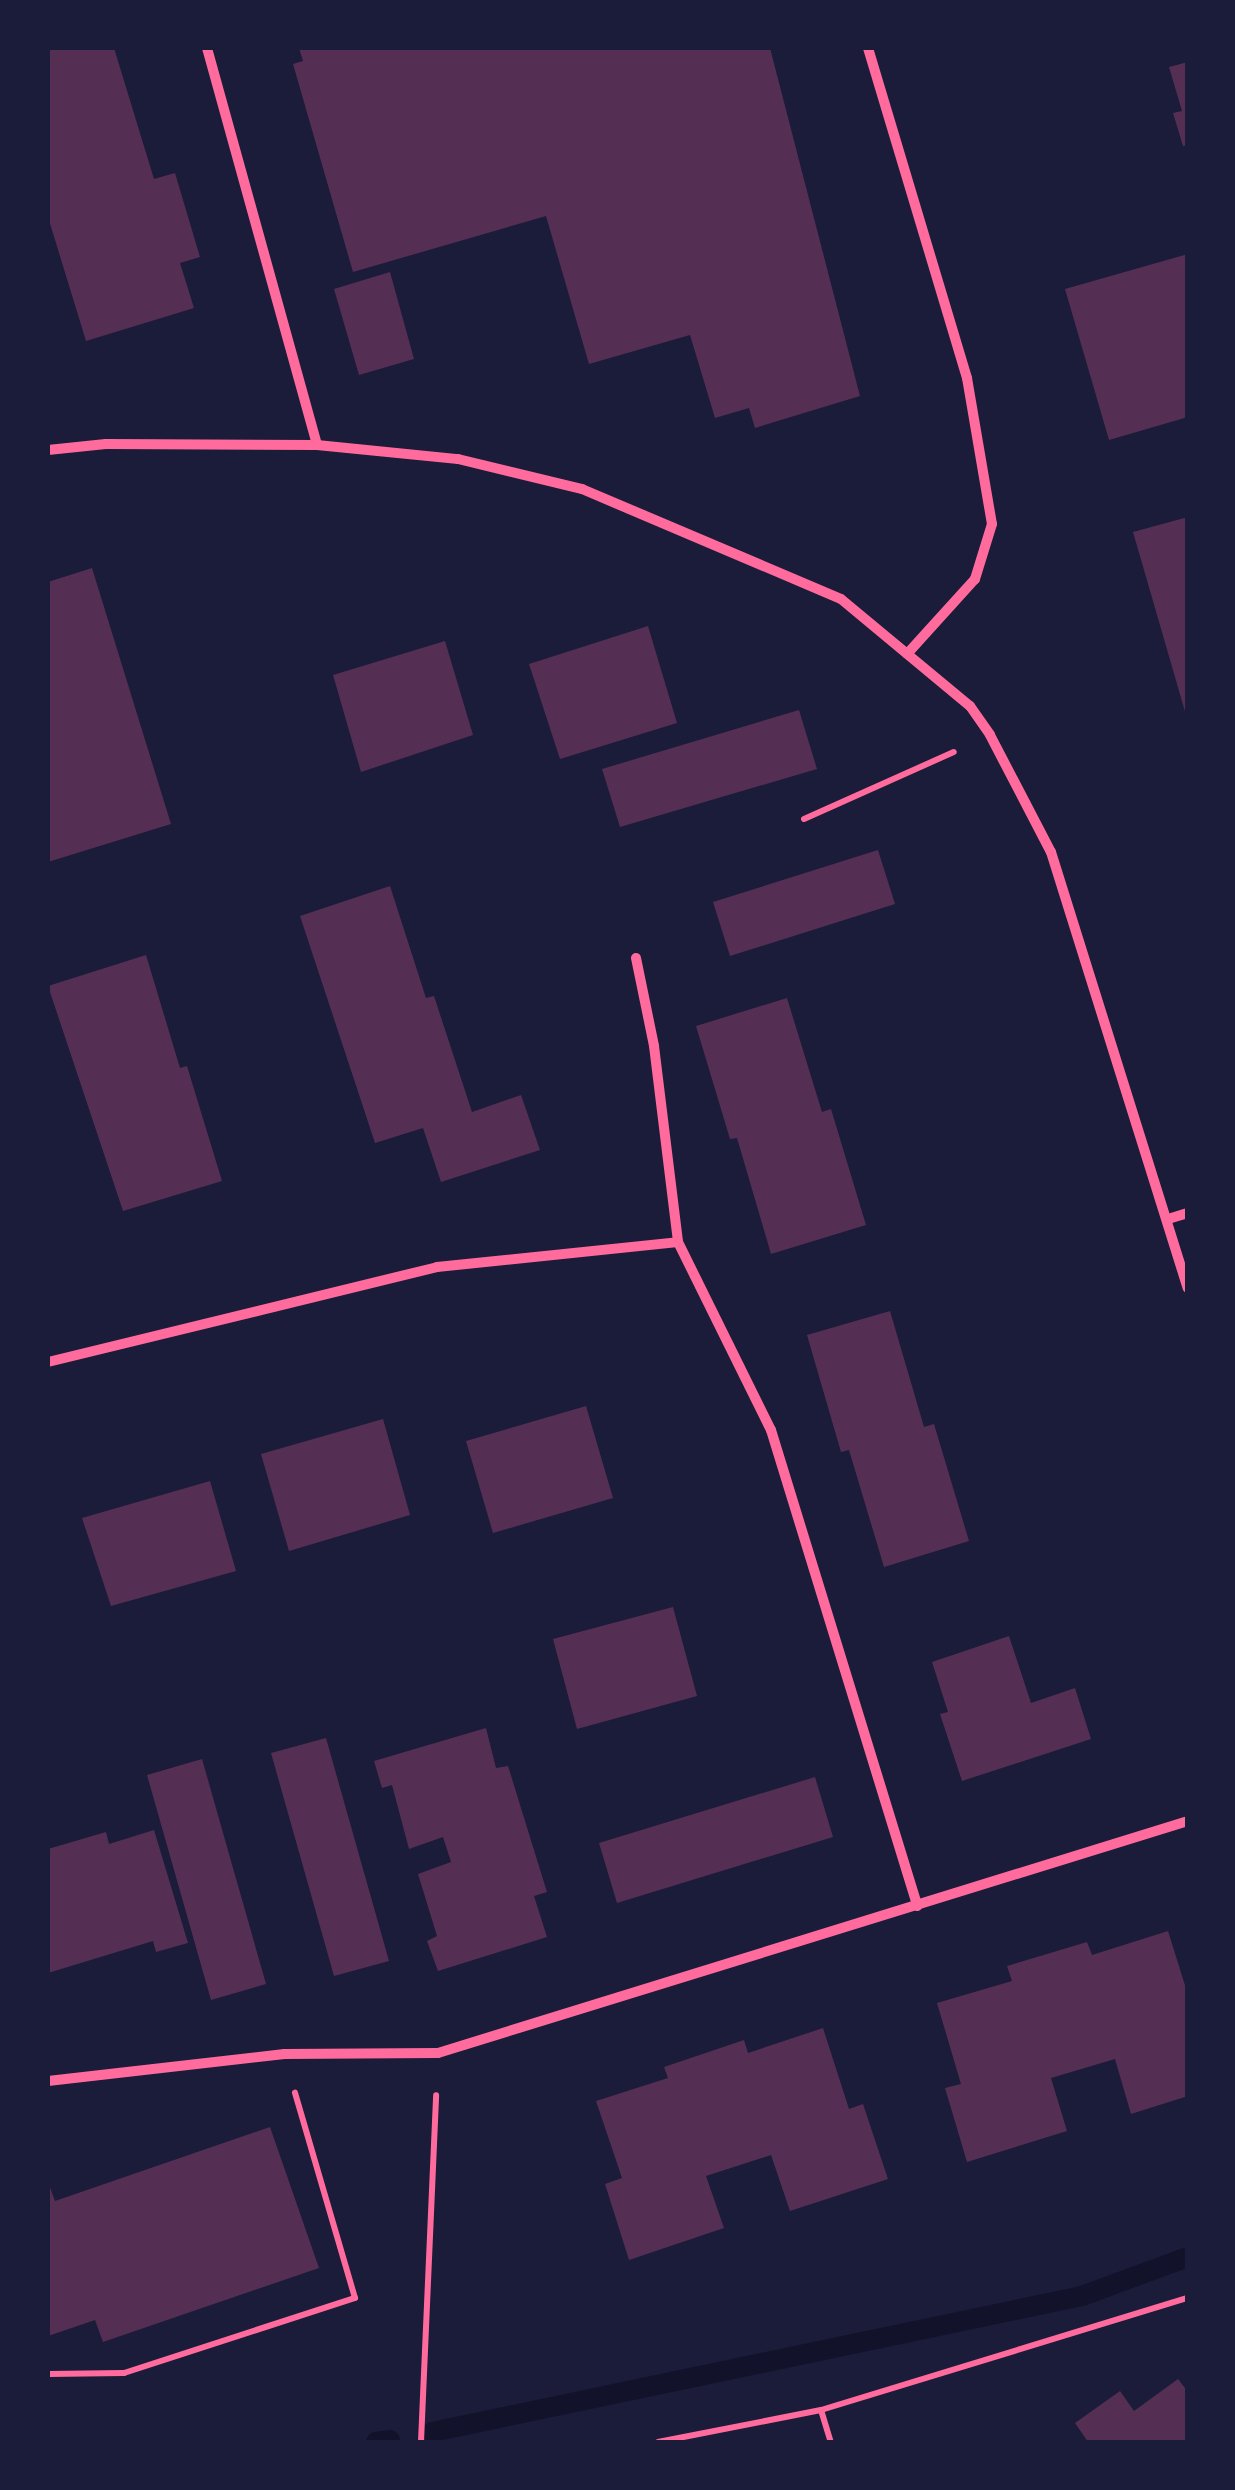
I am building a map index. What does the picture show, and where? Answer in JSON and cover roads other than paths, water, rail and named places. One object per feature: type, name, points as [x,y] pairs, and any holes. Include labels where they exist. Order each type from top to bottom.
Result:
[{"type":"street","points":[[207,48],[317,445]]},
{"type":"street","points":[[868,48],[967,378],[992,524],[975,579],[908,654]]},
{"type":"street","points":[[48,450],[106,444],[317,445],[458,458],[582,490],[841,599],[970,706],[990,735],[1052,852],[1188,1288]]},
{"type":"street","points":[[636,958],[654,1046],[678,1242],[770,1430],[917,1906]]},
{"type":"street","points":[[1168,1219],[1188,1213]]},
{"type":"street","points":[[48,1362],[437,1267],[678,1242]]},
{"type":"street","points":[[48,2081],[284,2054],[438,2053],[1188,1821]]},
{"type":"waterway","points":[[432,2432],[1082,2296],[1188,2257]]},
{"type":"waterway","points":[[376,2442],[390,2440]]}]
